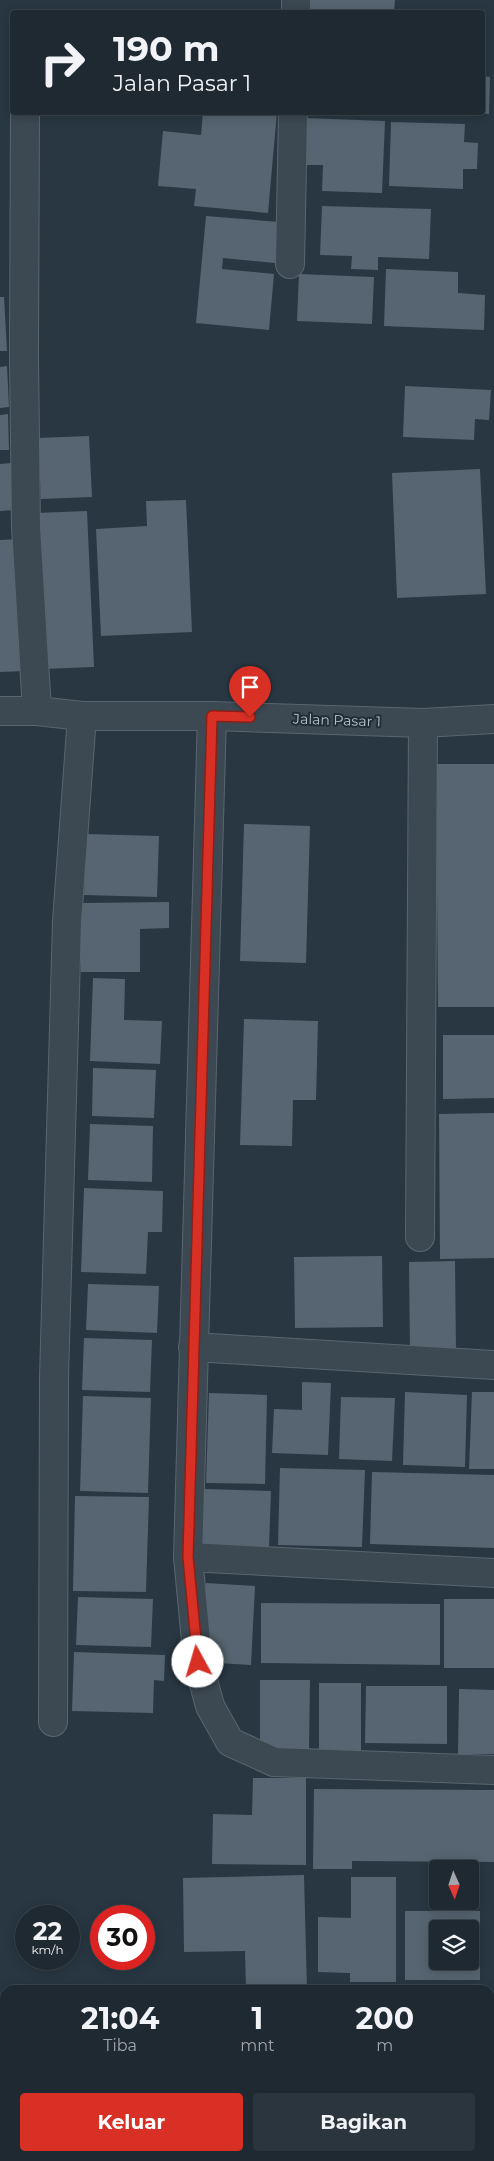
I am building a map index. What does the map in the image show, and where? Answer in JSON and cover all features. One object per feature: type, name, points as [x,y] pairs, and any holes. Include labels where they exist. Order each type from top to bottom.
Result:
[{"type":"street","points":[[25,115],[24,355],[26,527],[37,711]]},
{"type":"street","points":[[290,264],[294,115]]},
{"type":"street","name":"Jalan Pasar 1","points":[[0,711],[37,711],[82,716],[212,716],[423,723],[494,720]]},
{"type":"street","points":[[53,1722],[54,1378],[66,941],[82,716]]},
{"type":"street","points":[[212,716],[188,1557],[198,1662],[210,1706],[230,1742],[274,1762],[494,1770]]},
{"type":"street","points":[[420,1237],[423,723]]},
{"type":"street","points":[[193,1347],[494,1365]]},
{"type":"street","points":[[188,1557],[494,1572]]},
{"type":"building","points":[[308,0],[395,0],[394,10],[307,10]]},
{"type":"building","points":[[485,76],[490,77],[489,114],[485,113]]},
{"type":"building","points":[[203,115],[277,115],[268,213],[194,206],[196,189],[158,186],[163,131],[201,135]]},
{"type":"building","points":[[304,118],[385,121],[382,193],[322,191],[323,165],[303,165]]},
{"type":"building","points":[[391,122],[465,124],[464,142],[478,143],[477,169],[463,169],[463,189],[389,186]]},
{"type":"building","points":[[322,206],[431,209],[429,259],[378,257],[378,270],[351,269],[352,256],[320,255]]},
{"type":"building","points":[[206,216],[279,222],[275,263],[223,258],[222,269],[274,274],[269,330],[196,323]]},
{"type":"building","points":[[386,269],[458,272],[458,293],[485,295],[484,330],[384,326]]},
{"type":"building","points":[[299,274],[374,277],[372,324],[297,321]]},
{"type":"building","points":[[0,297],[4,297],[7,351],[0,351]]},
{"type":"building","points":[[7,366],[9,407],[0,408],[0,367]]},
{"type":"building","points":[[405,386],[491,390],[489,420],[475,419],[474,440],[403,437]]},
{"type":"building","points":[[8,414],[9,450],[0,450],[0,415]]},
{"type":"building","points":[[89,436],[92,497],[41,499],[38,438]]},
{"type":"building","points":[[12,463],[14,510],[0,511],[0,464]]},
{"type":"building","points":[[480,469],[486,594],[397,598],[392,473]]},
{"type":"building","points":[[186,500],[192,632],[101,636],[96,529],[147,526],[146,501]]},
{"type":"building","points":[[87,511],[94,667],[43,669],[36,513]]},
{"type":"building","points":[[20,539],[27,671],[0,672],[0,540]]},
{"type":"building","points":[[436,764],[494,764],[494,1007],[438,1007]]},
{"type":"building","points":[[244,824],[310,826],[306,963],[240,961]]},
{"type":"building","points":[[86,834],[159,836],[157,897],[84,895]]},
{"type":"building","points":[[169,902],[169,928],[140,929],[140,972],[81,972],[80,903]]},
{"type":"building","points":[[93,978],[125,979],[124,1020],[162,1021],[160,1064],[90,1061]]},
{"type":"building","points":[[244,1019],[318,1021],[316,1100],[293,1100],[292,1146],[240,1145]]},
{"type":"building","points":[[443,1035],[494,1035],[494,1098],[443,1099]]},
{"type":"building","points":[[93,1068],[156,1070],[154,1118],[92,1116]]},
{"type":"building","points":[[494,1113],[494,1258],[440,1259],[439,1114]]},
{"type":"building","points":[[90,1124],[153,1126],[152,1182],[88,1180]]},
{"type":"building","points":[[84,1188],[163,1191],[162,1232],[148,1232],[146,1274],[81,1272]]},
{"type":"building","points":[[382,1256],[383,1327],[295,1328],[294,1257]]},
{"type":"building","points":[[455,1261],[456,1351],[410,1352],[409,1262]]},
{"type":"building","points":[[88,1284],[159,1286],[157,1333],[86,1330]]},
{"type":"building","points":[[84,1338],[152,1340],[150,1392],[82,1390]]},
{"type":"building","points":[[302,1382],[331,1383],[328,1455],[272,1453],[274,1409],[302,1410]]},
{"type":"building","points":[[405,1392],[467,1395],[465,1467],[403,1465]]},
{"type":"building","points":[[472,1392],[494,1392],[494,1469],[469,1469]]},
{"type":"building","points":[[209,1393],[267,1395],[265,1484],[206,1483]]},
{"type":"building","points":[[83,1396],[151,1398],[148,1493],[80,1491]]},
{"type":"building","points":[[341,1397],[395,1398],[392,1461],[339,1459]]},
{"type":"building","points":[[280,1468],[365,1470],[362,1547],[278,1545]]},
{"type":"building","points":[[372,1472],[494,1475],[494,1548],[370,1544]]},
{"type":"building","points":[[204,1489],[271,1491],[269,1547],[202,1545]]},
{"type":"building","points":[[75,1496],[149,1497],[146,1592],[73,1591]]},
{"type":"building","points":[[206,1583],[255,1586],[251,1665],[202,1662]]},
{"type":"building","points":[[78,1597],[153,1599],[151,1647],[76,1645]]},
{"type":"building","points":[[444,1599],[494,1599],[494,1668],[444,1668]]},
{"type":"building","points":[[261,1603],[440,1604],[440,1665],[261,1663]]},
{"type":"building","points":[[74,1652],[165,1655],[164,1681],[154,1680],[153,1713],[72,1711]]},
{"type":"building","points":[[260,1680],[310,1680],[309,1751],[260,1751]]},
{"type":"building","points":[[319,1683],[361,1683],[361,1753],[319,1753]]},
{"type":"building","points":[[366,1686],[447,1686],[447,1744],[365,1743]]},
{"type":"building","points":[[459,1689],[494,1690],[494,1754],[458,1754]]},
{"type":"building","points":[[253,1778],[306,1778],[306,1865],[212,1864],[213,1814],[252,1815]]},
{"type":"building","points":[[314,1789],[494,1790],[494,1862],[479,1862],[479,1860],[352,1861],[352,1869],[313,1869]]},
{"type":"building","points":[[304,1875],[307,1985],[246,1985],[245,1951],[184,1952],[183,1878]]},
{"type":"building","points":[[351,1877],[396,1877],[396,1982],[350,1982],[350,1973],[318,1972],[318,1917],[351,1918]]},
{"type":"building","points":[[405,1911],[480,1911],[480,1980],[405,1980]]},
{"type":"route","points":[[198,1662],[188,1557],[212,716],[250,717]]}]
